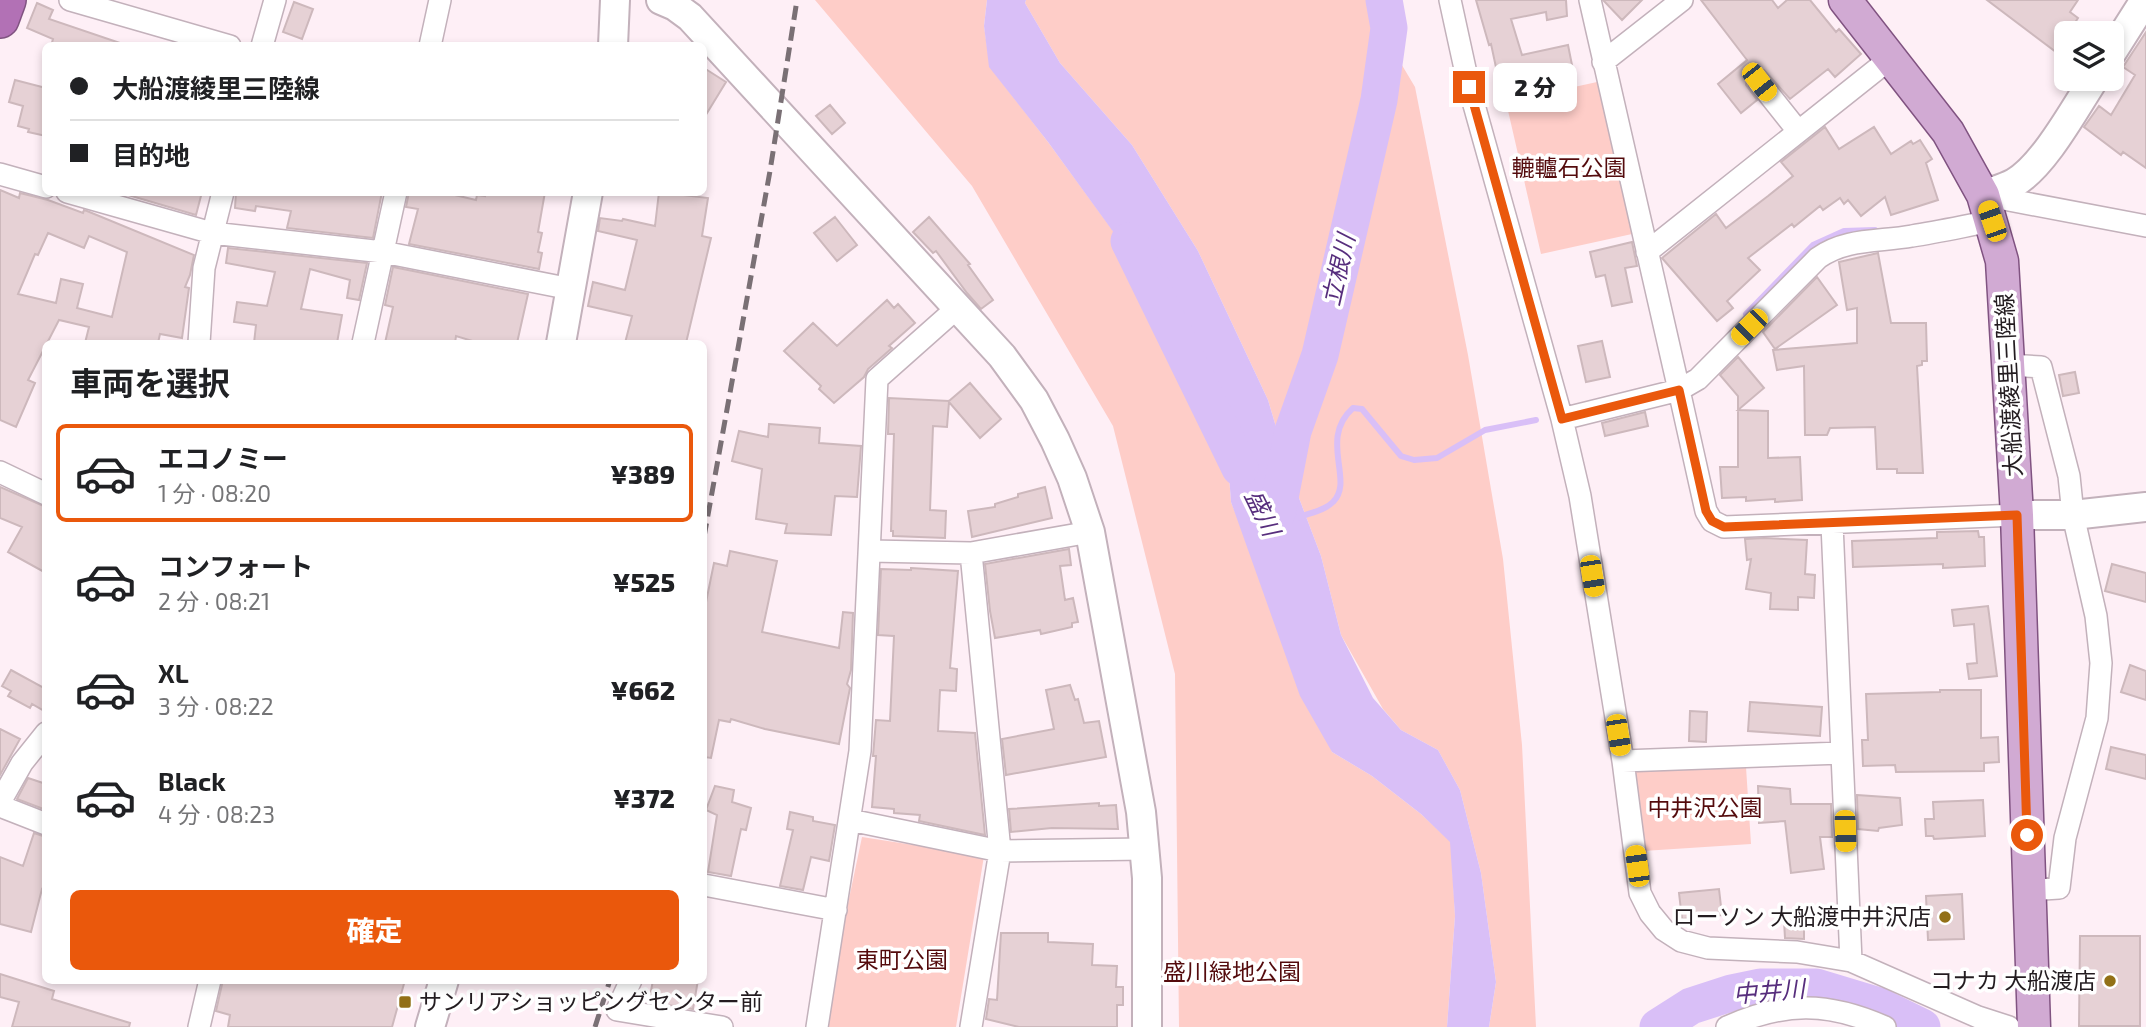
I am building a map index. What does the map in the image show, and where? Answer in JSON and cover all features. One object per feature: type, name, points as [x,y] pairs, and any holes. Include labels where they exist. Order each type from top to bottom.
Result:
[{"type":"highway","points":[[0,19],[7,0]]},
{"type":"main road","name":"大船渡綾里三陸線","points":[[1845,0],[1948,132],[1987,208],[2001,261],[2017,515],[2034,1027]]},
{"type":"street","points":[[70,0],[216,42]]},
{"type":"street","points":[[263,42],[275,0]]},
{"type":"street","points":[[431,42],[440,0]]},
{"type":"street","points":[[613,42],[615,0]]},
{"type":"street","points":[[660,0],[675,6],[690,17],[1002,356],[1034,400],[1072,478],[1090,532],[1141,812],[1146,849],[1147,1027]]},
{"type":"street","points":[[1450,0],[1469,87],[1562,419],[1580,496],[1623,761],[1640,893],[1650,913],[1664,930],[1681,941],[1708,948],[1797,952],[1851,961],[1979,1017],[2009,1027]]},
{"type":"street","points":[[1590,0],[1706,511],[1712,521],[1724,527],[1832,524],[2073,514],[2146,507]]},
{"type":"street","points":[[1603,62],[1682,0]]},
{"type":"street","points":[[2124,33],[2145,0]]},
{"type":"street","points":[[1647,252],[1891,58]]},
{"type":"street","points":[[1759,82],[1798,131]]},
{"type":"street","points":[[1562,419],[1679,390],[1698,379],[1830,249],[1847,244],[1910,236],[1987,208],[2027,174],[2045,153],[2086,91]]},
{"type":"street","points":[[0,174],[42,186]]},
{"type":"street","points":[[80,196],[212,233],[383,252],[571,289]]},
{"type":"street","points":[[199,340],[204,268],[222,196]]},
{"type":"street","points":[[364,340],[395,196]]},
{"type":"street","points":[[562,340],[587,196]]},
{"type":"street","points":[[1987,208],[2146,226]]},
{"type":"street","points":[[817,1027],[860,751],[877,379],[957,308]]},
{"type":"street","points":[[2008,365],[2041,367],[2069,476],[2073,514],[2096,616],[2101,663],[2097,719],[2065,838],[2059,888],[2028,890]]},
{"type":"street","points":[[0,472],[42,492]]},
{"type":"street","points":[[1832,524],[1851,961]]},
{"type":"street","points":[[870,551],[971,553],[1090,532]]},
{"type":"street","points":[[971,553],[999,851],[971,1027]]},
{"type":"street","points":[[42,738],[22,763],[0,804],[42,822]]},
{"type":"street","points":[[1623,761],[1842,753]]},
{"type":"street","points":[[850,820],[999,851],[1146,849]]},
{"type":"street","points":[[707,886],[836,911]]},
{"type":"street","points":[[199,1027],[209,984]]},
{"type":"street","points":[[430,1027],[443,984]]},
{"type":"street","points":[[629,984],[617,1010],[722,1027]]},
{"type":"street","points":[[1727,1027],[1755,1015],[1812,1006],[1859,1015],[1885,1027]]},
{"type":"green space","name":"盛川緑地公園","points":[[815,0],[987,0],[984,26],[990,67],[1171,310],[1204,366],[1228,462],[1231,502],[1332,752],[1372,776],[1421,814],[1451,842],[1455,916],[1447,1027],[1179,1027],[1175,674],[1113,426],[972,186]]},
{"type":"green space","points":[[1026,0],[1372,0],[1381,30],[1415,87],[1468,355],[1503,559],[1522,745],[1536,1027],[1489,1027],[1496,982],[1481,873],[1460,790],[1438,750],[1401,730],[1383,709],[1341,635],[1321,556],[1291,477],[1268,400],[1198,251],[1132,145],[1060,63],[1025,3]]},
{"type":"green space","name":"轆轤石公園","points":[[1597,82],[1632,234],[1541,254],[1506,102]]},
{"type":"green space","name":"中井沢公園","points":[[1746,767],[1751,844],[1643,851],[1631,772]]},
{"type":"green space","name":"東町公園","points":[[862,837],[984,856],[956,1027],[822,1027]]},
{"type":"water","points":[[987,0],[1026,0],[1025,3],[1060,63],[1132,145],[1198,251],[1268,400],[1291,477],[1321,556],[1341,635],[1373,698],[1401,730],[1438,750],[1460,790],[1481,873],[1496,982],[1489,1027],[1447,1027],[1455,916],[1450,842],[1421,814],[1372,776],[1332,752],[1300,696],[1231,502],[1228,462],[1204,366],[1170,310],[1048,142],[989,67],[984,26]]},
{"type":"building","points":[[1476,0],[1566,0],[1567,16],[1547,20],[1546,12],[1511,19],[1522,55],[1568,45],[1573,70],[1500,86],[1491,44],[1489,45]]},
{"type":"building","points":[[1603,0],[1642,0],[1622,20]]},
{"type":"building","points":[[1701,0],[1772,0],[1778,8],[1787,0],[1810,0],[1836,32],[1839,29],[1861,54],[1835,77],[1828,69],[1790,99],[1764,70],[1751,71],[1746,85],[1757,100],[1741,113],[1718,84],[1747,60]]},
{"type":"building","points":[[1987,0],[2078,0],[2070,12],[2078,18],[2076,21],[2054,21],[2054,50]]},
{"type":"building","points":[[294,2],[313,9],[302,39],[283,32]]},
{"type":"building","points":[[37,3],[53,10],[49,19],[117,42],[52,42],[53,39],[27,28]]},
{"type":"building","points":[[2146,32],[2146,168],[2123,152],[2121,155],[2084,127],[2099,106],[2111,115],[2135,75],[2124,65]]},
{"type":"building","points":[[707,70],[726,82],[707,113]]},
{"type":"building","points":[[15,80],[42,87],[42,135],[18,126],[23,106],[9,102]]},
{"type":"building","points":[[830,105],[845,123],[832,134],[816,116]]},
{"type":"building","points":[[1825,127],[1839,149],[1874,127],[1891,154],[1911,141],[1913,144],[1920,140],[1932,159],[1926,163],[1938,200],[1891,215],[1885,197],[1861,216],[1848,200],[1844,204],[1840,198],[1823,210],[1820,206],[1748,258],[1760,270],[1727,301],[1733,308],[1717,321],[1662,258],[1716,214],[1726,228],[1793,176],[1781,162]]},
{"type":"building","points":[[0,190],[19,198],[20,193],[83,213],[84,210],[87,211],[194,255],[185,287],[189,288],[182,338],[160,334],[159,340],[86,340],[89,327],[59,320],[49,340],[42,340],[42,353],[28,380],[35,383],[16,427],[0,420]],"holes":[[[48,233],[84,248],[89,236],[127,252],[112,317],[77,308],[83,284],[61,279],[56,303],[18,294],[35,254],[38,255]]]},
{"type":"building","points":[[132,196],[201,196],[196,215]]},
{"type":"building","points":[[236,196],[381,196],[373,238],[287,228],[291,211],[256,206],[255,211],[235,208]]},
{"type":"building","points":[[408,196],[459,196],[476,200],[477,196],[544,196],[538,232],[542,233],[538,252],[542,253],[539,269],[409,244],[418,209],[406,207]]},
{"type":"building","points":[[659,196],[708,198],[702,236],[711,238],[687,340],[626,340],[632,316],[588,306],[593,282],[625,290],[637,240],[598,231],[600,218],[623,219],[655,226]]},
{"type":"building","points":[[835,217],[857,245],[837,261],[814,233]]},
{"type":"building","points":[[929,217],[970,264],[968,265],[993,300],[981,309],[936,251],[933,253],[913,232]]},
{"type":"building","points":[[1632,242],[1637,266],[1625,268],[1632,302],[1612,306],[1605,275],[1596,277],[1590,252]]},
{"type":"building","points":[[228,248],[367,263],[359,300],[347,298],[350,280],[310,269],[301,309],[342,315],[338,340],[254,340],[256,325],[234,322],[237,302],[267,306],[275,272],[226,263]]},
{"type":"building","points":[[1878,253],[1891,323],[1926,323],[1927,361],[1922,361],[1922,365],[1917,366],[1923,473],[1897,473],[1897,469],[1877,469],[1875,427],[1830,428],[1827,435],[1805,435],[1804,366],[1777,370],[1773,350],[1857,343],[1857,308],[1847,310],[1839,262]]},
{"type":"building","points":[[393,267],[528,294],[518,340],[469,340],[456,336],[455,340],[386,340],[393,307],[385,305]]},
{"type":"building","points":[[1817,277],[1837,305],[1775,349],[1763,332]]},
{"type":"building","points":[[887,300],[894,308],[898,304],[915,323],[889,346],[892,348],[868,369],[864,377],[834,403],[819,389],[821,386],[784,351],[813,323],[837,346]]},
{"type":"building","points":[[1602,341],[1610,377],[1586,382],[1578,346]]},
{"type":"building","points":[[1738,357],[1764,388],[1738,410],[1738,396],[1720,375]]},
{"type":"building","points":[[2075,372],[2079,393],[2063,396],[2059,375]]},
{"type":"building","points":[[970,383],[1001,419],[980,438],[949,402],[947,427],[933,426],[930,510],[946,511],[945,538],[893,536],[894,434],[888,434],[889,398],[949,401]]},
{"type":"building","points":[[1738,410],[1768,411],[1768,458],[1800,457],[1802,500],[1775,502],[1775,499],[1746,501],[1746,497],[1722,498],[1720,467],[1738,467]]},
{"type":"building","points":[[1645,412],[1648,426],[1605,436],[1602,423]]},
{"type":"building","points":[[769,424],[820,428],[819,443],[861,446],[857,497],[835,496],[831,535],[785,533],[787,524],[756,519],[762,469],[732,461],[739,431],[768,437]]},
{"type":"building","points":[[0,487],[42,505],[42,571],[8,552],[22,527],[0,518]]},
{"type":"building","points":[[1045,487],[1052,518],[972,537],[968,511],[995,507],[995,504],[1018,497],[1018,494]]},
{"type":"building","points":[[1978,531],[1979,537],[1984,537],[1985,566],[1943,568],[1943,564],[1853,567],[1852,541],[1937,538],[1937,532]]},
{"type":"building","points":[[1745,539],[1807,540],[1805,574],[1815,575],[1814,598],[1798,597],[1798,610],[1770,609],[1771,593],[1746,589],[1751,559],[1747,560]]},
{"type":"building","points":[[1069,549],[1071,565],[1060,566],[1065,600],[1073,598],[1078,622],[1072,623],[1072,627],[1041,634],[1040,630],[995,638],[985,564]]},
{"type":"building","points":[[730,551],[777,561],[762,632],[839,648],[843,612],[853,613],[851,670],[847,684],[850,688],[839,744],[731,719],[730,722],[719,720],[711,758],[707,757],[707,597],[714,563],[727,566]]},
{"type":"building","points":[[2112,564],[2146,573],[2146,602],[2105,591]]},
{"type":"building","points":[[881,569],[958,571],[950,668],[957,669],[956,691],[940,690],[938,731],[975,733],[985,835],[919,821],[920,815],[894,813],[894,809],[872,807],[876,720],[890,721],[894,636],[878,635]]},
{"type":"building","points":[[1988,606],[1997,676],[1969,679],[1967,664],[1977,663],[1974,624],[1954,626],[1952,610]]},
{"type":"building","points":[[2130,665],[2146,671],[2146,700],[2121,692]]},
{"type":"building","points":[[11,670],[42,687],[42,710],[32,704],[30,708],[8,696],[11,691],[2,686]]},
{"type":"building","points":[[1070,685],[1075,700],[1078,699],[1084,723],[1099,721],[1106,757],[1006,775],[1002,739],[1054,729],[1046,690]]},
{"type":"building","points":[[1981,690],[1981,738],[1998,737],[1999,762],[1984,763],[1984,771],[1896,772],[1895,765],[1863,766],[1862,740],[1868,740],[1866,694]]},
{"type":"building","points":[[1750,702],[1822,707],[1820,736],[1748,731]]},
{"type":"building","points":[[1690,711],[1707,712],[1706,742],[1689,741]]},
{"type":"building","points":[[0,729],[20,739],[0,775]]},
{"type":"building","points":[[2111,747],[2146,755],[2146,779],[2106,769]]},
{"type":"building","points":[[28,778],[42,783],[42,808],[17,799]]},
{"type":"building","points":[[715,786],[734,790],[732,802],[751,808],[746,830],[741,829],[731,876],[708,872],[717,815],[707,810]]},
{"type":"building","points":[[1758,786],[1790,789],[1791,804],[1831,804],[1832,837],[1820,837],[1824,869],[1791,873],[1785,821],[1759,823]]},
{"type":"building","points":[[1857,795],[1900,798],[1902,825],[1879,828],[1878,831],[1858,829]]},
{"type":"building","points":[[1983,800],[1985,836],[1934,839],[1933,836],[1926,836],[1925,819],[1934,819],[1933,802]]},
{"type":"building","points":[[1099,803],[1099,806],[1116,805],[1118,829],[1052,828],[1011,832],[1009,809]]},
{"type":"building","points":[[790,812],[813,817],[813,821],[835,825],[829,861],[811,857],[803,890],[780,886],[793,830],[787,829]]},
{"type":"building","points":[[34,833],[42,836],[42,889],[31,932],[0,924],[0,857],[23,866]]},
{"type":"building","points":[[1719,889],[1722,915],[1682,919],[1679,893]]},
{"type":"building","name":"ローソン 大船渡中井沢店","points":[[1962,894],[1964,939],[1928,940],[1926,896]]},
{"type":"building","points":[[1804,920],[1804,939],[1785,938],[1784,921]]},
{"type":"building","points":[[1001,933],[1048,933],[1048,942],[1093,944],[1092,965],[1117,966],[1116,987],[1123,987],[1123,1005],[1117,1005],[1117,1027],[1019,1027],[986,1019],[989,999],[997,1000]]},
{"type":"building","name":"コナカ 大船渡店","points":[[2080,936],[2140,936],[2140,1026],[2079,1026]]},
{"type":"building","points":[[0,974],[54,991],[52,999],[130,1023],[129,1027],[12,1027],[19,1002],[0,997]]},
{"type":"building","points":[[222,984],[404,984],[392,1027],[228,1027],[230,1015],[216,1011]]},
{"type":"building","points":[[652,984],[697,984],[693,1009],[649,1002]]},
{"type":"waterway","name":"立根川","points":[[1277,513],[1293,431],[1320,355],[1379,100],[1389,28],[1384,0]]},
{"type":"waterway","points":[[1746,314],[1813,245],[1844,231],[1875,230]]},
{"type":"waterway","name":"盛川","points":[[1129,241],[1240,468]]},
{"type":"waterway","points":[[1297,518],[1325,508],[1339,493],[1338,433],[1343,420],[1353,408],[1362,409],[1401,456],[1414,460],[1437,458],[1485,430],[1536,420]]},
{"type":"waterway","name":"中井川","points":[[1658,1027],[1691,1006],[1760,987],[1816,987],[1879,1006],[1922,1027]]},
{"type":"railway","points":[[707,520],[770,171],[797,0]]},
{"type":"railway","points":[[595,1027],[609,984]]},
{"type":"place","name":"ローソン 大船渡中井沢店","points":[[1945,917]]},
{"type":"place","name":"コナカ 大船渡店","points":[[2110,981]]},
{"type":"place","name":"サンリアショッピングセンター前","points":[[405,1002]]},
{"type":"route","points":[[1469,87],[1562,419],[1679,390],[1706,511],[1712,521],[1724,527],[2017,515],[2027,835]]}]
